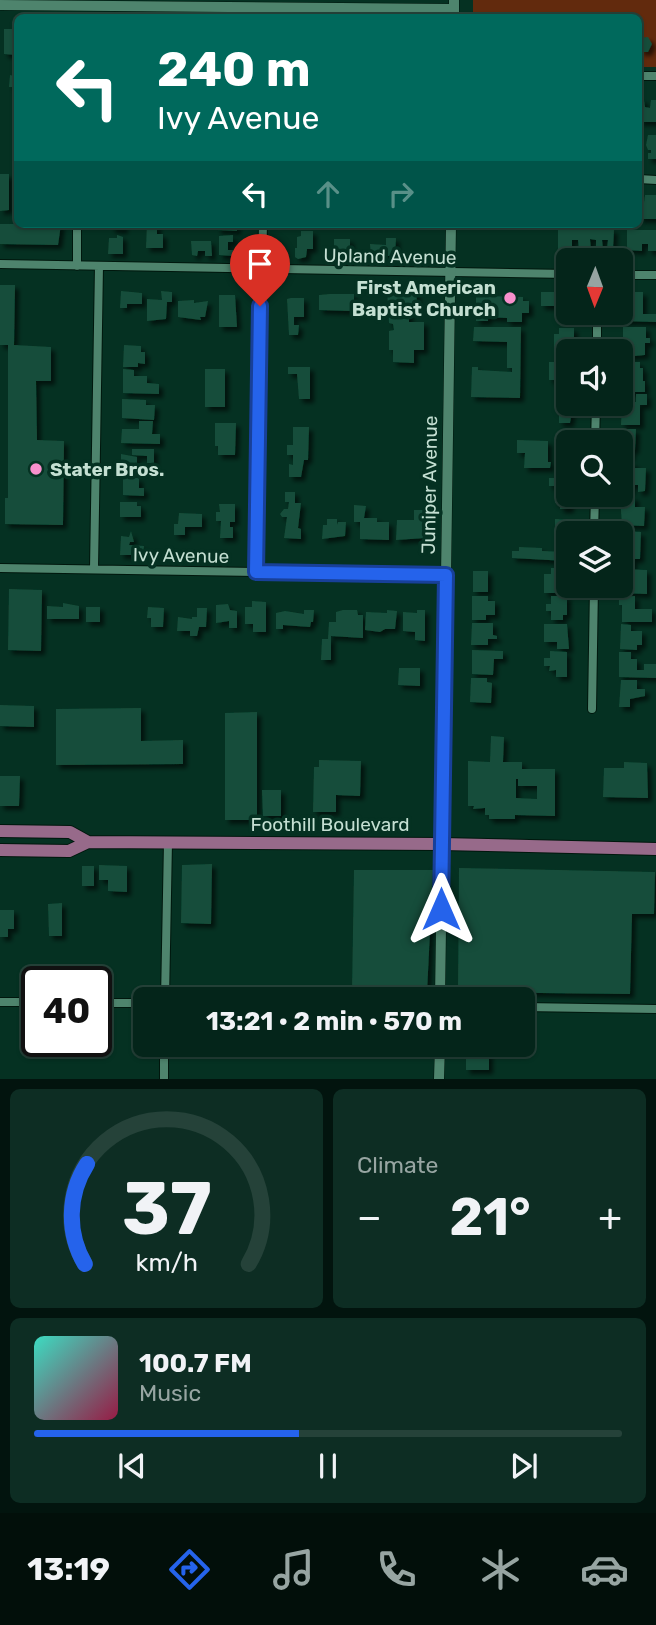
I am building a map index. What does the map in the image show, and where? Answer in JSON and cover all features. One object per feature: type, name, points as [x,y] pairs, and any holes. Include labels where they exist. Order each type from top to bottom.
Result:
[{"type":"main road","name":"Foothill Boulevard","points":[[0,831],[70,832],[88,842]]},
{"type":"main road","name":"Foothill Boulevard","points":[[0,850],[69,851],[88,842],[442,844],[656,849]]},
{"type":"street","points":[[0,5],[80,5],[265,12],[454,9]]},
{"type":"street","points":[[80,5],[80,14]]},
{"type":"street","points":[[77,228],[77,266]]},
{"type":"street","points":[[256,572],[262,228]]},
{"type":"street","name":"Juniper Avenue","points":[[440,987],[451,228]]},
{"type":"street","name":"Upland Avenue","points":[[0,264],[556,274]]},
{"type":"street","points":[[93,569],[99,266]]},
{"type":"street","points":[[634,275],[656,275]]},
{"type":"street","name":"Ivy Avenue","points":[[0,568],[446,575]]},
{"type":"street","points":[[592,709],[593,598]]},
{"type":"street","points":[[165,987],[168,842]]},
{"type":"street","points":[[0,1002],[21,1002]]},
{"type":"street","points":[[112,1003],[133,1003]]},
{"type":"street","points":[[535,1007],[656,1009]]},
{"type":"street","points":[[164,1057],[164,1079]]},
{"type":"street","points":[[439,1079],[440,1057]]},
{"type":"shaded area","points":[[473,0],[656,0],[656,67],[642,67],[642,14],[473,14]]},
{"type":"building","points":[[4,29],[14,29],[14,55],[4,54]]},
{"type":"building","points":[[648,37],[652,44],[648,52],[642,52],[642,38]]},
{"type":"building","points":[[10,75],[14,76],[14,87],[9,87]]},
{"type":"building","points":[[642,100],[645,107],[650,108],[651,100],[656,100],[656,122],[642,122]]},
{"type":"building","points":[[648,135],[656,135],[656,159],[648,159],[651,150],[648,150],[646,145]]},
{"type":"building","points":[[0,174],[9,174],[9,210],[0,211]]},
{"type":"building","points":[[645,195],[656,195],[656,219],[642,219]]},
{"type":"building","points":[[0,224],[14,224],[14,228],[60,228],[58,245],[0,244]]},
{"type":"building","points":[[147,228],[157,228],[157,234],[163,234],[163,248],[146,248]]},
{"type":"building","points":[[217,228],[237,228],[237,231]]},
{"type":"building","points":[[558,228],[614,230],[613,248],[607,248],[608,240],[602,240],[603,248],[596,248],[596,240],[590,239],[591,248],[579,248],[578,240],[572,240],[572,248],[558,248]]},
{"type":"building","points":[[627,230],[656,230],[656,251],[648,251],[648,244],[642,244],[642,251],[627,248]]},
{"type":"building","points":[[301,231],[313,231],[313,249],[307,249],[306,257],[298,259],[295,257],[295,248]]},
{"type":"building","points":[[117,235],[123,237],[123,254],[108,254],[109,238],[117,238]]},
{"type":"building","points":[[233,235],[233,242],[228,242],[228,250],[233,250],[233,256],[219,255],[219,236]]},
{"type":"building","points":[[386,238],[396,238],[395,256],[371,256],[370,244],[386,245]]},
{"type":"building","points":[[334,239],[350,239],[350,254],[334,255]]},
{"type":"building","points":[[191,241],[211,241],[212,256],[205,256],[205,251],[198,251],[197,256],[192,255]]},
{"type":"building","points":[[0,285],[15,285],[14,345],[51,347],[51,381],[36,381],[37,440],[64,441],[63,525],[5,524],[5,498],[8,498],[8,345],[0,345]]},
{"type":"building","points":[[387,289],[416,291],[417,302],[409,305],[409,322],[424,322],[424,350],[414,350],[414,363],[393,362],[393,350],[389,350],[389,331],[394,330],[393,324],[389,323]]},
{"type":"building","points":[[121,291],[142,293],[142,304],[127,304],[127,308],[120,308]]},
{"type":"building","points":[[161,291],[172,292],[172,302],[167,302],[166,319],[147,321],[147,299],[162,300]]},
{"type":"building","points":[[476,292],[487,292],[487,296],[523,297],[523,301],[529,301],[529,313],[522,313],[522,322],[507,322],[507,318],[488,317],[488,321],[476,321]]},
{"type":"building","points":[[541,292],[556,292],[556,306],[541,306]]},
{"type":"building","points":[[634,292],[643,292],[643,314],[656,314],[656,322],[634,321]]},
{"type":"building","points":[[354,294],[354,304],[350,306],[350,311],[319,310],[319,295]]},
{"type":"building","points":[[219,295],[235,295],[237,327],[219,327]]},
{"type":"building","points":[[304,298],[304,317],[294,317],[294,325],[299,325],[298,335],[289,335],[287,299]]},
{"type":"building","points":[[194,300],[194,303],[208,301],[205,317],[200,317],[201,320],[178,317],[178,301]]},
{"type":"building","points":[[474,327],[521,327],[520,398],[471,397],[472,367],[478,367],[478,370],[512,372],[512,368],[507,368],[507,342],[473,341]]},
{"type":"building","points":[[623,327],[646,327],[646,338],[650,338],[650,343],[645,343],[645,355],[633,356],[633,339],[623,339]]},
{"type":"building","points":[[559,328],[574,328],[574,339],[556,339],[554,348],[554,334],[559,334]]},
{"type":"building","points":[[124,345],[141,346],[141,352],[145,352],[145,364],[123,367]]},
{"type":"building","points":[[549,362],[556,362],[556,388],[555,380],[549,380]]},
{"type":"building","points":[[633,362],[640,362],[640,368],[643,368],[645,392],[633,392]]},
{"type":"building","points":[[288,367],[310,367],[310,399],[299,399],[297,374],[288,374]]},
{"type":"building","points":[[123,369],[134,370],[134,376],[147,376],[147,383],[159,384],[159,394],[123,393]]},
{"type":"building","points":[[205,369],[225,369],[225,407],[205,407]]},
{"type":"building","points":[[636,394],[647,394],[647,405],[640,405],[640,425],[621,425],[621,416],[633,416],[633,402],[636,402]]},
{"type":"building","points":[[122,399],[146,400],[146,405],[155,405],[154,420],[122,418]]},
{"type":"building","points":[[559,416],[571,416],[570,423],[559,423]]},
{"type":"building","points":[[139,421],[153,421],[152,434],[160,434],[160,444],[121,443],[122,429],[139,429]]},
{"type":"building","points":[[215,423],[236,423],[235,455],[218,455],[218,446],[215,446]]},
{"type":"building","points":[[293,427],[309,427],[308,460],[304,460],[301,477],[289,477],[289,464],[293,465],[293,455],[287,455],[287,445],[293,445]]},
{"type":"building","points":[[636,429],[635,450],[633,430],[622,430]]},
{"type":"building","points":[[517,440],[548,441],[550,468],[524,468],[525,453],[517,453]]},
{"type":"building","points":[[132,449],[154,449],[154,463],[147,463],[147,456],[132,455]]},
{"type":"building","points":[[121,454],[137,457],[137,468],[121,468]]},
{"type":"building","points":[[633,463],[635,468],[646,468],[645,491],[638,492],[638,485],[633,485]]},
{"type":"building","points":[[123,478],[139,478],[139,488],[144,488],[144,496],[123,495]]},
{"type":"building","points":[[549,478],[556,478],[556,503],[555,486],[549,486]]},
{"type":"building","points":[[285,492],[295,492],[295,503],[301,503],[298,528],[301,529],[301,539],[284,538],[287,517],[280,514],[284,509],[288,509],[289,502],[285,502]]},
{"type":"building","points":[[635,497],[635,507],[645,507],[644,526],[633,526],[633,521],[622,521],[621,507],[633,507]]},
{"type":"building","points":[[120,502],[137,502],[137,506],[141,506],[141,517],[120,517]]},
{"type":"building","points":[[219,504],[235,504],[235,522],[230,522],[233,538],[220,538],[221,521],[216,521],[216,512],[220,512]]},
{"type":"building","points":[[354,505],[366,506],[364,518],[389,522],[389,540],[360,539],[360,522],[354,522]]},
{"type":"building","points":[[414,510],[425,510],[425,538],[396,540],[397,520],[414,520]]},
{"type":"building","points":[[179,513],[202,514],[202,527],[185,527],[185,535],[174,535],[174,524],[178,524]]},
{"type":"building","points":[[327,519],[337,519],[337,525],[338,522],[346,522],[345,536],[322,539],[323,525],[327,525]]},
{"type":"building","points":[[555,519],[573,520],[556,521],[555,540]]},
{"type":"building","points":[[131,531],[134,542],[129,545],[144,546],[143,555],[120,555],[121,536],[129,537]]},
{"type":"building","points":[[633,532],[641,532],[640,559],[633,559]]},
{"type":"building","points":[[519,547],[542,548],[542,551],[556,552],[556,560],[512,558],[512,551],[519,551]]},
{"type":"building","points":[[551,568],[556,568],[556,593],[544,593],[544,574],[551,574]]},
{"type":"building","points":[[633,569],[647,570],[647,594],[633,593]]},
{"type":"building","points":[[473,571],[488,571],[488,592],[473,592]]},
{"type":"building","points":[[9,589],[42,590],[41,651],[8,650]]},
{"type":"building","points":[[472,596],[488,596],[488,601],[495,601],[495,615],[486,615],[486,620],[472,620]]},
{"type":"building","points":[[551,596],[567,598],[567,615],[563,615],[563,620],[551,620],[551,611],[546,611],[546,604],[551,604]]},
{"type":"building","points":[[633,596],[635,609],[652,609],[652,622],[622,622],[622,605],[619,605],[619,598]]},
{"type":"building","points":[[252,601],[266,602],[266,632],[253,632],[253,624],[245,624],[245,607],[252,607]]},
{"type":"building","points":[[63,603],[79,606],[79,619],[47,619],[47,606],[63,607]]},
{"type":"building","points":[[228,604],[230,610],[237,611],[237,628],[229,628],[229,621],[216,623],[216,605]]},
{"type":"building","points":[[86,607],[100,607],[100,622],[86,622]]},
{"type":"building","points":[[148,607],[164,608],[163,627],[151,627],[151,618],[147,618]]},
{"type":"building","points":[[197,608],[207,608],[206,627],[199,627],[197,636],[190,636],[190,631],[177,631],[178,617],[197,617]]},
{"type":"building","points":[[304,610],[314,610],[310,627],[283,625],[283,629],[276,629],[276,613],[285,611],[304,614]]},
{"type":"building","points":[[357,610],[358,615],[363,615],[363,638],[331,636],[331,660],[321,660],[322,639],[328,639],[329,622],[336,622],[336,612]]},
{"type":"building","points":[[387,610],[397,611],[395,629],[380,632],[365,630],[366,612],[387,613]]},
{"type":"building","points":[[417,610],[425,610],[425,641],[415,640],[415,632],[403,631],[403,612],[417,613]]},
{"type":"building","points":[[472,623],[493,623],[493,635],[497,636],[497,639],[488,639],[488,645],[471,645]]},
{"type":"building","points":[[544,624],[567,624],[569,649],[557,649],[557,642],[544,642]]},
{"type":"building","points":[[621,624],[631,625],[631,631],[642,631],[642,645],[637,645],[637,650],[620,649]]},
{"type":"building","points":[[472,650],[503,651],[503,659],[494,659],[493,675],[472,674]]},
{"type":"building","points":[[550,651],[567,652],[567,677],[556,677],[556,670],[549,671],[550,666],[544,666],[544,658],[550,658]]},
{"type":"building","points":[[619,652],[631,652],[631,659],[637,659],[637,670],[644,670],[644,664],[656,664],[656,678],[619,677]]},
{"type":"building","points":[[399,668],[420,668],[420,686],[398,685]]},
{"type":"building","points":[[471,678],[487,678],[487,682],[492,683],[491,703],[470,702]]},
{"type":"building","points":[[621,680],[637,680],[637,689],[645,689],[645,696],[630,699],[630,707],[619,707]]},
{"type":"building","points":[[0,705],[34,706],[34,727],[0,726]]},
{"type":"building","points":[[141,708],[141,741],[183,740],[183,764],[56,765],[56,709]]},
{"type":"building","points":[[257,712],[257,820],[225,820],[225,713]]},
{"type":"building","points":[[491,736],[504,737],[503,762],[522,762],[522,769],[555,769],[555,816],[515,815],[515,819],[489,819],[489,815],[485,815],[485,808],[473,809],[474,806],[468,806],[468,761],[490,762]],"holes":[[[518,779],[518,786],[537,786],[537,799],[516,798]]]},
{"type":"building","points":[[319,760],[361,761],[360,796],[336,795],[336,812],[313,812],[314,767],[319,767]]},
{"type":"building","points":[[624,762],[647,763],[648,798],[603,797],[604,768],[624,768]]},
{"type":"building","points":[[0,776],[20,776],[19,806],[0,806]]},
{"type":"building","points":[[262,790],[281,790],[281,816],[263,816]]},
{"type":"building","points":[[212,864],[211,924],[181,923],[182,865]]},
{"type":"building","points":[[99,865],[127,866],[127,892],[108,891],[108,880],[99,880]]},
{"type":"building","points":[[82,866],[94,866],[94,886],[82,886]]},
{"type":"building","points":[[459,868],[655,872],[654,914],[632,914],[630,994],[535,993],[535,987],[458,987]]},
{"type":"building","points":[[354,870],[433,870],[427,987],[352,987]]},
{"type":"building","points":[[62,903],[62,936],[49,936],[48,904]]},
{"type":"building","points":[[0,910],[14,910],[14,929],[8,929],[8,937],[0,937]]},
{"type":"building","points":[[466,1057],[489,1057],[489,1070],[466,1070]]},
{"type":"place","name":"First American Baptist Church","points":[[510,298]]},
{"type":"place","name":"Stater Bros.","points":[[36,469]]},
{"type":"route","points":[[260,306],[256,572],[446,575],[441,909]]}]
